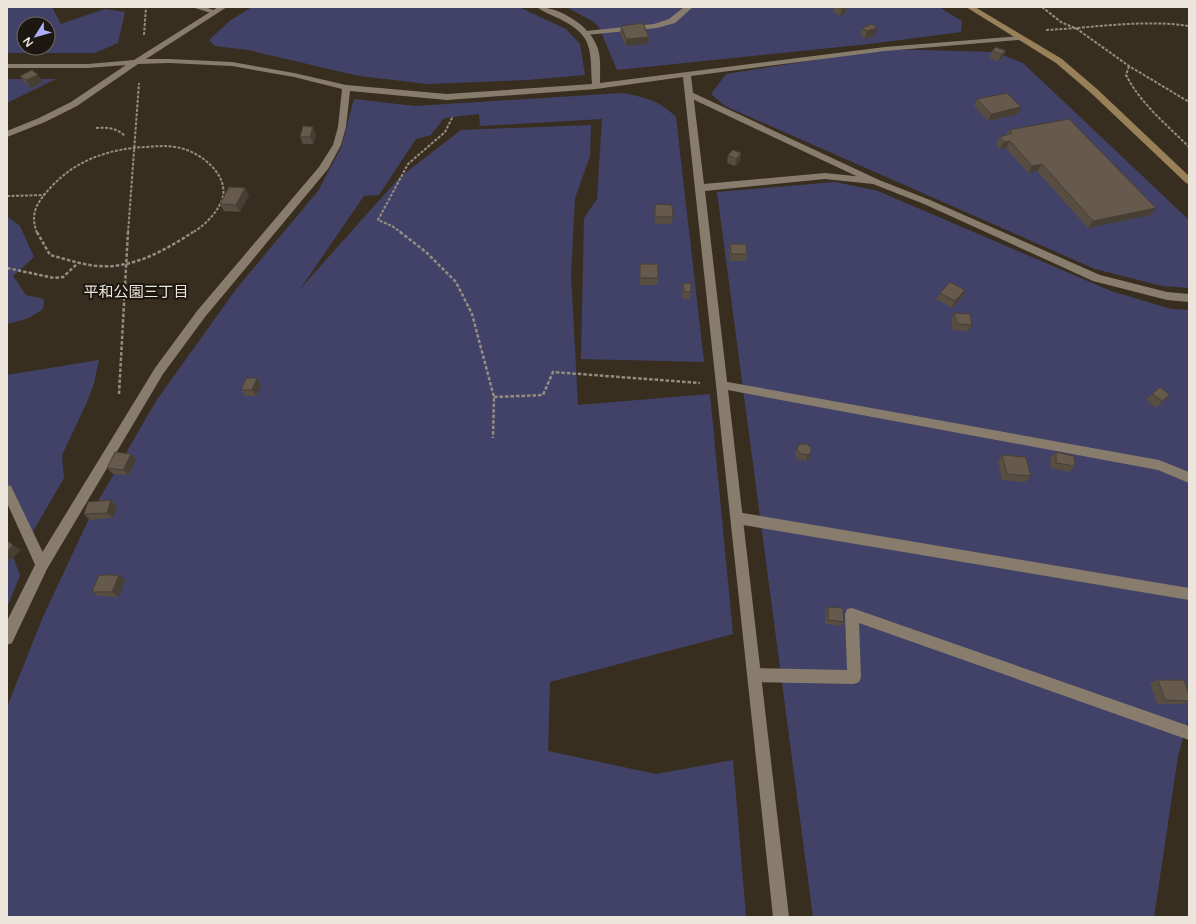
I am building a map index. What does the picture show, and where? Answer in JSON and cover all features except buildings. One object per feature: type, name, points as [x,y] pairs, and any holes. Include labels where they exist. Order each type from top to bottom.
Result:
[{"type":"street","points":[[196,7],[214,12]]},
{"type":"street","points":[[7,134],[42,120],[74,104],[136,62],[223,7]]},
{"type":"street","points":[[541,7],[569,20],[586,33],[594,48],[596,86]]},
{"type":"street","points":[[586,33],[654,26],[672,21],[689,7]]},
{"type":"street","points":[[970,7],[1018,38],[1059,61],[1094,91],[1189,180]]},
{"type":"street","points":[[7,66],[88,66],[169,61],[232,64],[294,75],[346,88],[447,97],[596,86],[885,49],[1018,38]]},
{"type":"street","points":[[687,75],[781,917]]},
{"type":"street","points":[[7,638],[42,565],[159,371],[201,314],[323,169],[337,146],[346,88]]},
{"type":"street","points":[[689,94],[874,181],[927,202],[1097,278],[1167,296],[1189,298]]},
{"type":"street","points":[[699,188],[824,176],[874,181]]},
{"type":"street","points":[[722,385],[1159,465],[1189,478]]},
{"type":"street","points":[[7,490],[42,565]]},
{"type":"street","points":[[737,518],[1189,594]]},
{"type":"street","points":[[755,675],[854,677],[852,614],[1189,733]]},
{"type":"path","points":[[144,41],[146,7]]},
{"type":"path","points":[[1042,7],[1061,22],[1077,29],[1129,66],[1189,102]]},
{"type":"path","points":[[1018,38],[1034,30],[1077,29],[1102,25],[1176,24],[1189,26]]},
{"type":"path","points":[[1129,66],[1126,76],[1134,91],[1189,147]]},
{"type":"path","points":[[124,396],[118,394],[140,83],[136,81]]},
{"type":"path","points":[[96,128],[108,127],[120,131],[125,136]]},
{"type":"path","points":[[445,132],[408,164],[378,220],[392,226],[426,252],[456,282],[472,314],[494,397],[493,438]]},
{"type":"path","points":[[158,145],[177,147],[200,154],[215,168],[223,182],[222,201],[213,215],[199,229],[178,243],[135,262],[116,266],[97,266],[78,263],[50,255],[40,241],[35,228],[34,210],[44,195],[68,173],[91,159],[114,150],[136,147],[158,145]]},
{"type":"path","points":[[7,196],[44,195]]},
{"type":"path","points":[[7,268],[54,278],[63,277],[78,263]]},
{"type":"path","points":[[494,397],[543,395],[553,372],[722,385]]},
{"type":"shaded area","points":[[7,7],[52,7],[61,24],[105,9],[125,12],[118,43],[95,53],[56,53],[56,16],[16,16],[16,53],[7,53]]},
{"type":"shaded area","points":[[252,7],[519,7],[566,29],[580,44],[585,75],[528,80],[428,84],[359,76],[248,50],[215,46],[209,40],[231,20]]},
{"type":"shaded area","points":[[566,7],[939,7],[962,21],[961,32],[869,44],[617,70],[599,27],[594,22]]},
{"type":"shaded area","points":[[885,49],[995,52],[1023,63],[1189,220],[1189,288],[1162,286],[1095,269],[725,106],[711,94],[726,74]]},
{"type":"shaded area","points":[[7,79],[56,79],[7,103]]},
{"type":"shaded area","points":[[622,93],[651,100],[670,111],[676,117],[704,362],[581,359],[584,218],[597,199],[602,119],[480,126],[479,114],[444,118],[431,135],[416,139],[379,195],[364,196],[300,289],[400,177],[461,130],[591,125],[590,156],[575,198],[571,275],[578,405],[710,394],[733,634],[550,682],[548,751],[656,774],[733,760],[746,917],[7,917],[7,707],[42,619],[93,510],[156,401],[237,288],[318,191],[341,148],[354,99],[415,106]]},
{"type":"shaded area","points":[[835,182],[878,191],[1111,291],[1171,309],[1189,310],[1189,717],[1178,756],[1154,917],[813,917],[717,192]]},
{"type":"shaded area","points":[[7,216],[20,226],[34,257],[13,276],[26,295],[44,299],[43,309],[29,318],[7,324]]},
{"type":"shaded area","points":[[99,360],[94,383],[88,400],[62,455],[64,478],[29,538],[7,484],[7,375]]},
{"type":"shaded area","points":[[7,539],[20,576],[7,607]]},
{"type":"district","name":"平和公園三丁目","points":[[136,292]]}]
